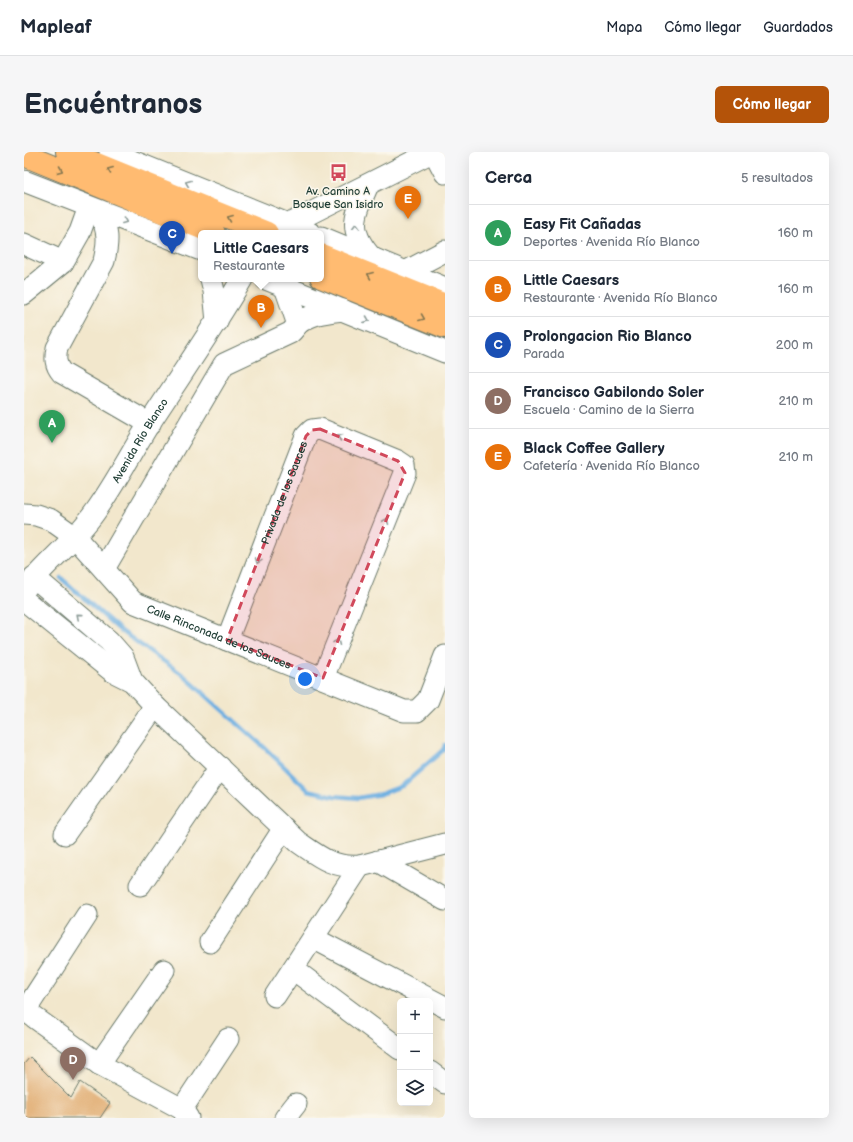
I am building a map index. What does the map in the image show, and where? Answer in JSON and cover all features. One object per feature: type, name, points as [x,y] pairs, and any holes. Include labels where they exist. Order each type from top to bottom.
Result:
[{"type":"main road","points":[[67,152],[260,230]]},
{"type":"main road","points":[[24,155],[207,230]]},
{"type":"main road","points":[[324,256],[445,305]]},
{"type":"main road","points":[[324,278],[445,327]]},
{"type":"street","points":[[110,152],[285,229],[433,152],[445,174]]},
{"type":"street","points":[[24,181],[198,252]]},
{"type":"street","points":[[368,185],[358,208],[356,231],[358,240],[363,248],[374,259]]},
{"type":"street","points":[[89,207],[107,231],[108,247],[104,261],[57,348],[56,365],[62,372],[150,424]]},
{"type":"street","points":[[24,294],[54,264],[89,207]]},
{"type":"street","points":[[324,239],[445,288]]},
{"type":"street","points":[[24,244],[54,264]]},
{"type":"street","points":[[406,272],[445,251]]},
{"type":"street","points":[[212,282],[215,297],[217,322]]},
{"type":"street","name":"Avenida Río Blanco","points":[[29,584],[75,537],[95,512],[150,424],[217,322],[240,282]]},
{"type":"street","points":[[276,283],[445,352]]},
{"type":"street","points":[[276,283],[296,319],[297,325]]},
{"type":"street","points":[[104,569],[224,364],[290,333],[295,330],[297,325],[309,317],[321,313],[343,310]]},
{"type":"street","name":"Privada de los Sauces","points":[[227,640],[306,436],[312,430],[320,429],[398,461],[404,465],[405,473],[323,678]]},
{"type":"street","name":"Calle Rinconada de los Sauces","points":[[24,514],[36,515],[51,520],[75,537],[133,602],[404,711],[417,711],[428,700],[445,656]]},
{"type":"street","points":[[29,584],[109,641],[124,657],[132,681]]},
{"type":"street","points":[[24,600],[112,671],[132,681],[155,706],[298,842],[324,860],[347,867],[369,864],[445,844]]},
{"type":"street","points":[[65,834],[155,706]]},
{"type":"street","points":[[140,884],[220,767]]},
{"type":"street","points":[[210,942],[284,828]]},
{"type":"street","points":[[369,864],[445,900]]},
{"type":"street","points":[[275,996],[313,938],[369,864]]},
{"type":"street","points":[[88,915],[25,1010],[99,1064],[185,1113],[228,1039]]},
{"type":"street","points":[[313,938],[445,1007]]},
{"type":"street","points":[[293,969],[397,1047]]},
{"type":"street","points":[[99,1064],[164,970]]},
{"type":"street","points":[[433,1074],[445,1083]]},
{"type":"highlighted area","points":[[320,429],[398,461],[405,473],[323,678],[227,640],[306,436],[312,430]]},
{"type":"building","points":[[30,1057],[71,1098],[80,1082],[110,1103],[100,1118],[24,1118],[24,1064]]},
{"type":"waterway","points":[[61,578],[120,630],[183,675],[266,749],[308,790],[334,796],[358,798],[381,794],[402,786],[443,750],[445,745]]},
{"type":"place","name":"Av. Camino A Bosque San Isidro","points":[[338,173]]},
{"type":"place","name":"Black Coffee Gallery","points":[[408,219]]},
{"type":"place","name":"Prolongacion Rio Blanco","points":[[172,254]]},
{"type":"place","name":"Little Caesars","points":[[261,328]]},
{"type":"place","name":"Easy Fit Cañadas","points":[[52,443]]},
{"type":"place","name":"Francisco Gabilondo Soler","points":[[73,1080]]}]
